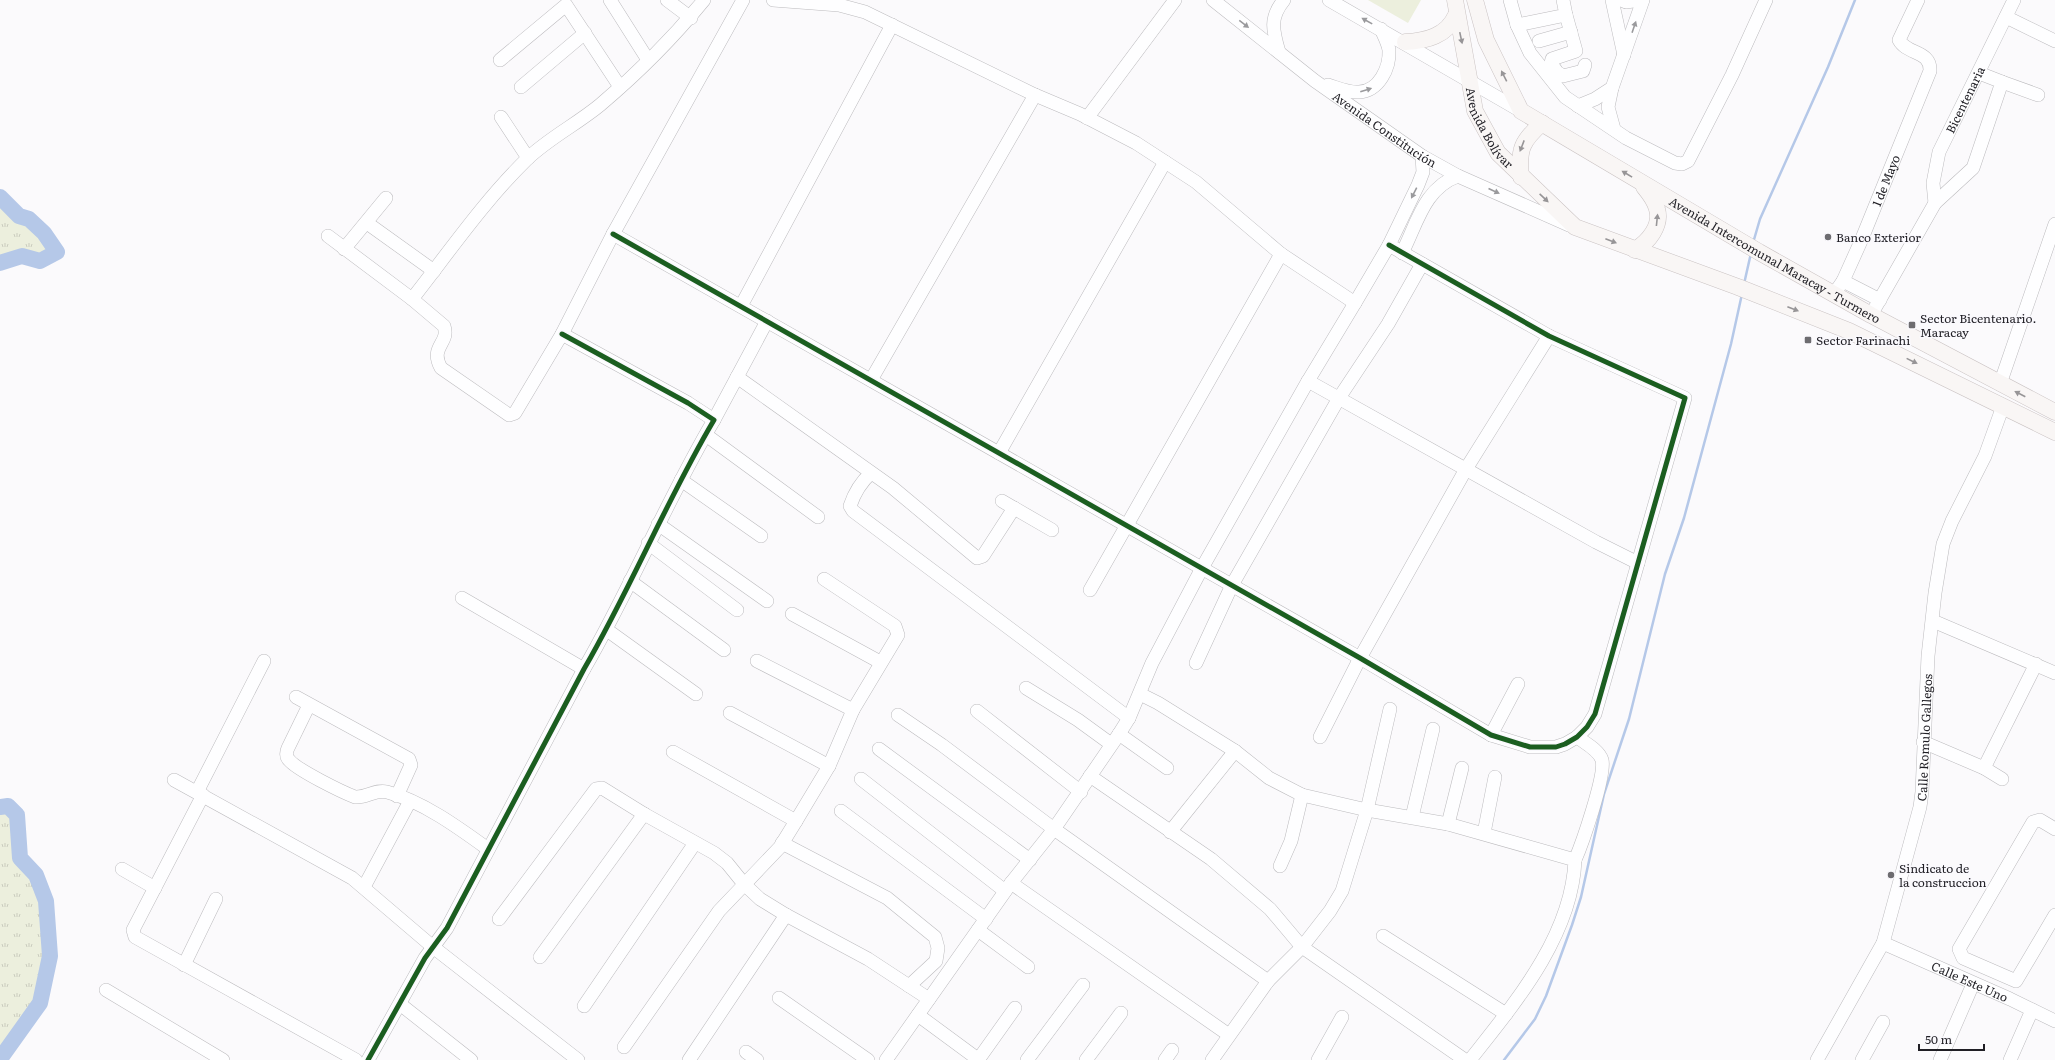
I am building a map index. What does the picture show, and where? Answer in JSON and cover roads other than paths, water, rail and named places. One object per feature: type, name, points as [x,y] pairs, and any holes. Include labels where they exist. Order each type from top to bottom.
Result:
[{"type":"main road","points":[[1475,0],[1486,40],[1521,111]]},
{"type":"main road","points":[[1405,42],[1421,42],[1431,39],[1453,22],[1456,7]]},
{"type":"main road","name":"Avenida Bolívar","points":[[1456,7],[1476,111],[1498,153],[1575,227]]},
{"type":"main road","name":"Avenida Intercomunal Maracay - Turmero","points":[[1521,111],[1759,252],[1838,288],[1871,315],[2055,412]]},
{"type":"main road","points":[[1521,176],[1519,161],[1524,141],[1542,123]]},
{"type":"main road","points":[[1635,250],[1646,243],[1657,224],[1657,209],[1642,184]]},
{"type":"main road","name":"Avenida Intercomunal Maracay - Turmero","points":[[1575,227],[1757,294],[1849,331],[2055,432]]},
{"type":"street","points":[[610,0],[648,60]]},
{"type":"street","points":[[667,0],[691,18]]},
{"type":"street","points":[[412,299],[495,194],[528,158],[599,105],[620,87],[691,18],[704,0]]},
{"type":"street","points":[[328,236],[412,299],[444,326],[445,336],[437,353],[436,359],[441,368],[509,415],[519,409],[562,334],[613,234],[743,0]]},
{"type":"street","points":[[773,0],[839,5],[865,12],[1136,143],[1196,182],[1281,254],[1355,304]]},
{"type":"street","points":[[1087,118],[1176,0]]},
{"type":"street","name":"Avenida Constitución","points":[[1213,0],[1315,81],[1422,156],[1458,176],[1575,227]]},
{"type":"street","points":[[1279,52],[1274,34],[1273,20],[1276,10],[1284,0]]},
{"type":"street","points":[[1329,0],[1405,42],[1521,111]]},
{"type":"street","points":[[1510,0],[1517,25],[1530,53],[1565,98],[1626,138],[1675,163],[1682,164],[1688,161],[1732,75],[1766,0]]},
{"type":"street","points":[[1562,0],[1576,52],[1552,59],[1551,63],[1557,72],[1563,76],[1583,72],[1585,65]]},
{"type":"street","points":[[1612,0],[1624,55]]},
{"type":"street","points":[[1621,0],[1626,2],[1640,0]]},
{"type":"street","points":[[1614,129],[1608,107],[1612,88],[1643,0]]},
{"type":"street","name":"1 de Mayo","points":[[1838,288],[1927,78],[1930,63],[1926,56],[1905,48],[1899,40],[1918,0]]},
{"type":"street","name":"Bicentenaria","points":[[1935,203],[1933,183],[1939,152],[2014,0]]},
{"type":"street","points":[[500,60],[566,5],[620,87]]},
{"type":"street","points":[[1517,25],[1566,15]]},
{"type":"street","points":[[2006,17],[2055,41]]},
{"type":"street","points":[[741,306],[892,25]]},
{"type":"street","points":[[1315,81],[1348,91],[1360,92],[1373,88],[1382,77],[1389,57],[1389,48],[1381,29]]},
{"type":"street","points":[[1539,41],[1571,32]]},
{"type":"street","points":[[521,87],[585,33]]},
{"type":"street","points":[[1979,73],[2038,95]]},
{"type":"street","points":[[1871,315],[1935,203],[1973,168],[2002,82]]},
{"type":"street","points":[[1578,106],[1595,99],[1612,88]]},
{"type":"street","points":[[871,380],[1034,95]]},
{"type":"street","points":[[501,117],[528,158]]},
{"type":"street","points":[[886,1060],[1008,887],[1081,792],[1129,718],[1152,663],[1202,568],[1308,381],[1355,304],[1391,240],[1423,172],[1422,156]]},
{"type":"street","points":[[999,453],[1165,162]]},
{"type":"street","points":[[1405,247],[1415,222],[1433,192],[1446,180],[1458,176]]},
{"type":"street","points":[[344,249],[367,223],[386,198]]},
{"type":"street","points":[[367,223],[434,271]]},
{"type":"street","points":[[2000,384],[2055,224]]},
{"type":"street","points":[[613,234],[1126,524],[1491,735],[1509,742],[1538,748],[1565,744],[1577,737],[1587,727],[1595,714],[1685,398],[1549,336],[1422,264],[1405,247],[1391,240]]},
{"type":"street","points":[[1090,590],[1126,524],[1281,254]]},
{"type":"street","points":[[1196,663],[1232,585],[1339,398],[1388,324],[1422,264]]},
{"type":"street","points":[[1838,288],[1880,300]]},
{"type":"street","points":[[368,1060],[425,958],[447,928],[606,630],[648,543],[681,480],[767,321]]},
{"type":"street","points":[[562,334],[688,403],[714,420]]},
{"type":"street","points":[[1320,737],[1360,658],[1466,469],[1549,336]]},
{"type":"street","points":[[737,376],[893,488],[977,558],[983,556],[1014,508]]},
{"type":"street","points":[[1308,381],[1638,563]]},
{"type":"street","name":"Calle Romulo Gallegos","points":[[1817,1060],[1883,943],[1920,807],[1928,656],[1935,593],[1943,544],[1952,521],[1985,456],[2003,406]]},
{"type":"street","points":[[706,435],[818,517]]},
{"type":"street","points":[[871,473],[864,479],[852,500],[850,506],[853,511],[1129,718]]},
{"type":"street","points":[[681,480],[761,536]]},
{"type":"street","points":[[1002,501],[1052,530]]},
{"type":"street","points":[[658,524],[767,601]]},
{"type":"street","points":[[648,543],[737,610]]},
{"type":"street","points":[[624,1047],[720,910],[782,843],[829,766],[853,710],[880,662],[895,642],[898,635],[895,626],[824,578]]},
{"type":"street","points":[[630,581],[724,650]]},
{"type":"street","points":[[462,598],[584,669]]},
{"type":"street","points":[[792,614],[880,662]]},
{"type":"street","points":[[1933,621],[2055,672]]},
{"type":"street","points":[[606,630],[696,694]]},
{"type":"street","points":[[264,660],[155,888],[133,930],[133,933],[135,937],[184,966],[356,1060]]},
{"type":"street","points":[[757,661],[853,710]]},
{"type":"street","points":[[1984,768],[2036,664]]},
{"type":"street","points":[[1491,735],[1518,684]]},
{"type":"street","points":[[1026,688],[1078,720],[1167,768]]},
{"type":"street","points":[[1140,694],[1158,703],[1235,751],[1269,778],[1302,795],[1367,810],[1448,824],[1575,860]]},
{"type":"street","points":[[296,697],[410,759],[411,765],[397,796]]},
{"type":"street","points":[[309,705],[288,748],[286,755],[288,760],[299,768],[355,797],[364,797],[377,792],[387,792],[410,801],[455,826],[488,849]]},
{"type":"street","points":[[1212,1060],[1268,981],[1302,947],[1330,911],[1342,891],[1367,810],[1390,709]]},
{"type":"street","points":[[977,711],[1081,792]]},
{"type":"street","points":[[730,713],[829,766]]},
{"type":"street","points":[[898,714],[1054,829],[1268,981]]},
{"type":"street","points":[[1412,817],[1433,729]]},
{"type":"street","points":[[1470,1060],[1506,1014],[1540,965],[1554,937],[1566,904],[1575,860],[1596,796],[1602,761],[1600,756],[1577,737]]},
{"type":"street","points":[[1923,742],[1984,768],[2002,779]]},
{"type":"street","points":[[879,749],[1030,860]]},
{"type":"street","points":[[1170,832],[1235,751]]},
{"type":"street","points":[[673,752],[796,821]]},
{"type":"street","points":[[1448,824],[1462,768]]},
{"type":"street","points":[[1090,776],[1211,859],[1270,909],[1302,947],[1465,1060]]},
{"type":"street","points":[[1484,833],[1495,777]]},
{"type":"street","points":[[861,779],[1008,887],[1229,1035]]},
{"type":"street","points":[[174,780],[327,864],[364,887],[433,947],[578,1060]]},
{"type":"street","points":[[499,920],[596,789],[602,788],[644,814],[695,842],[728,864],[744,884],[760,899],[786,916],[868,959],[929,999]]},
{"type":"street","points":[[1280,866],[1291,841],[1302,795]]},
{"type":"street","points":[[364,887],[410,801]]},
{"type":"street","points":[[841,811],[986,918]]},
{"type":"street","points":[[540,957],[644,814]]},
{"type":"street","points":[[2016,981],[1963,958],[1959,949],[2033,822],[2040,820],[2055,829]]},
{"type":"street","points":[[584,1006],[695,842]]},
{"type":"street","points":[[782,843],[887,898],[935,937],[938,948],[936,961],[909,986]]},
{"type":"street","points":[[122,869],[155,888]]},
{"type":"street","points":[[184,966],[216,899]]},
{"type":"street","points":[[2010,999],[2016,981],[2055,915]]},
{"type":"street","points":[[689,1060],[786,916]]},
{"type":"street","points":[[978,930],[1028,967]]},
{"type":"street","points":[[1383,936],[1506,1014]]},
{"type":"street","name":"Calle Este Uno","points":[[1883,943],[2010,999],[2055,1021]]},
{"type":"street","points":[[1940,1060],[1974,984]]},
{"type":"street","points":[[1027,1060],[1083,985]]},
{"type":"street","points":[[106,990],[223,1060]]},
{"type":"street","points":[[779,998],[868,1060]]},
{"type":"street","points":[[400,1004],[471,1060]]},
{"type":"street","points":[[918,1015],[979,1060],[1015,1008]]},
{"type":"street","points":[[2010,1060],[2032,1010]]},
{"type":"street","points":[[1086,1060],[1121,1014]]},
{"type":"street","points":[[1318,1060],[1342,1017]]},
{"type":"street","points":[[1862,1060],[1883,1022]]},
{"type":"street","points":[[746,1052],[757,1060]]},
{"type":"waterway","points":[[1753,243],[1760,219],[1828,67],[1855,0]]},
{"type":"waterway","points":[[0,197],[19,216],[29,219],[44,233],[57,252],[40,261],[22,256],[0,263]]},
{"type":"waterway","points":[[1744,284],[1751,253]]},
{"type":"waterway","points":[[1504,1060],[1535,1019],[1546,996],[1581,897],[1604,794],[1629,719],[1665,574],[1684,518],[1731,344],[1742,294]]},
{"type":"waterway","points":[[0,807],[8,806],[17,815],[20,858],[36,875],[46,901],[50,956],[40,1003],[0,1059]]},
{"type":"place","name":"Banco Exterior","points":[[1828,237]]},
{"type":"place","name":"Sector Bicentenario. Maracay","points":[[1912,325]]},
{"type":"place","name":"Sector Farinachi","points":[[1808,340]]},
{"type":"place","name":"Sindicato de la construccion","points":[[1891,875]]}]
